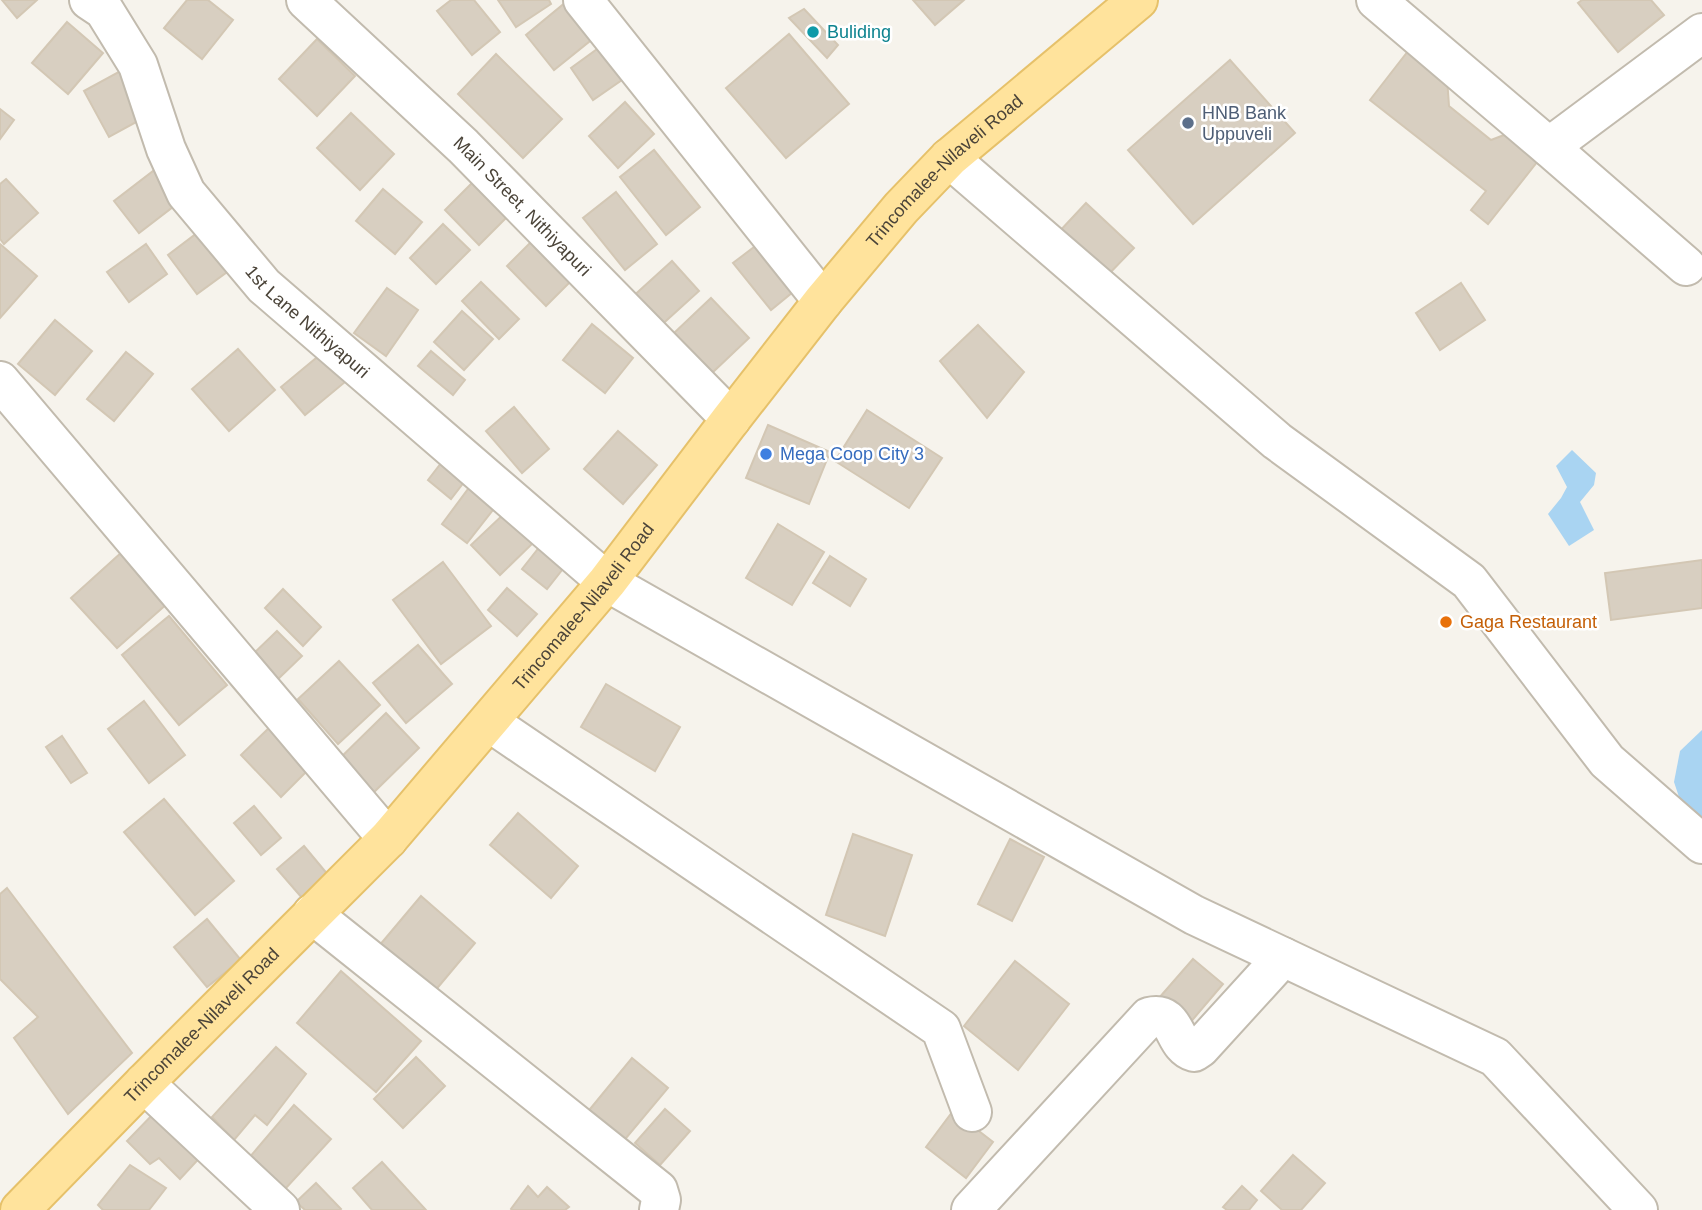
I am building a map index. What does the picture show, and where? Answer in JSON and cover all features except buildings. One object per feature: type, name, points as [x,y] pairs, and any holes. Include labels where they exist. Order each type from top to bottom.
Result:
[{"type":"main road","name":"Trincomalee-Nilaveli Road","points":[[20,1210],[388,839],[607,582],[823,301],[901,208],[949,158],[1138,0]]},
{"type":"street","name":"1st Lane Nithiyapuri","points":[[89,0],[104,10],[138,65],[166,149],[186,193],[264,286],[607,582],[1194,915],[1496,1057],[1638,1210]]},
{"type":"street","name":"Main Street, Nithiyapuri","points":[[306,0],[463,146],[731,419]]},
{"type":"street","points":[[583,0],[823,301]]},
{"type":"street","points":[[1377,0],[1686,266]]},
{"type":"street","points":[[1549,146],[1702,33]]},
{"type":"street","points":[[949,158],[1277,441],[1469,580],[1607,761],[1702,844]]},
{"type":"street","points":[[0,381],[388,839]]},
{"type":"street","points":[[489,722],[941,1029],[972,1112]]},
{"type":"street","points":[[312,914],[658,1190],[661,1200],[659,1210]]},
{"type":"street","points":[[971,1210],[1149,1017],[1158,1014],[1165,1017],[1187,1050],[1194,1052],[1283,957]]},
{"type":"street","points":[[144,1083],[280,1210]]},
{"type":"water","points":[[1572,450],[1596,473],[1594,485],[1580,502],[1594,530],[1569,546],[1548,514],[1567,487],[1556,466]]},
{"type":"water","points":[[1702,730],[1702,829],[1685,815],[1674,782],[1680,751]]},
{"type":"place","name":"Buliding","points":[[813,32]]},
{"type":"place","name":"HNB Bank Uppuveli","points":[[1188,123]]},
{"type":"place","name":"Mega Coop City 3","points":[[766,454]]},
{"type":"place","name":"Gaga Restaurant","points":[[1446,622]]}]
